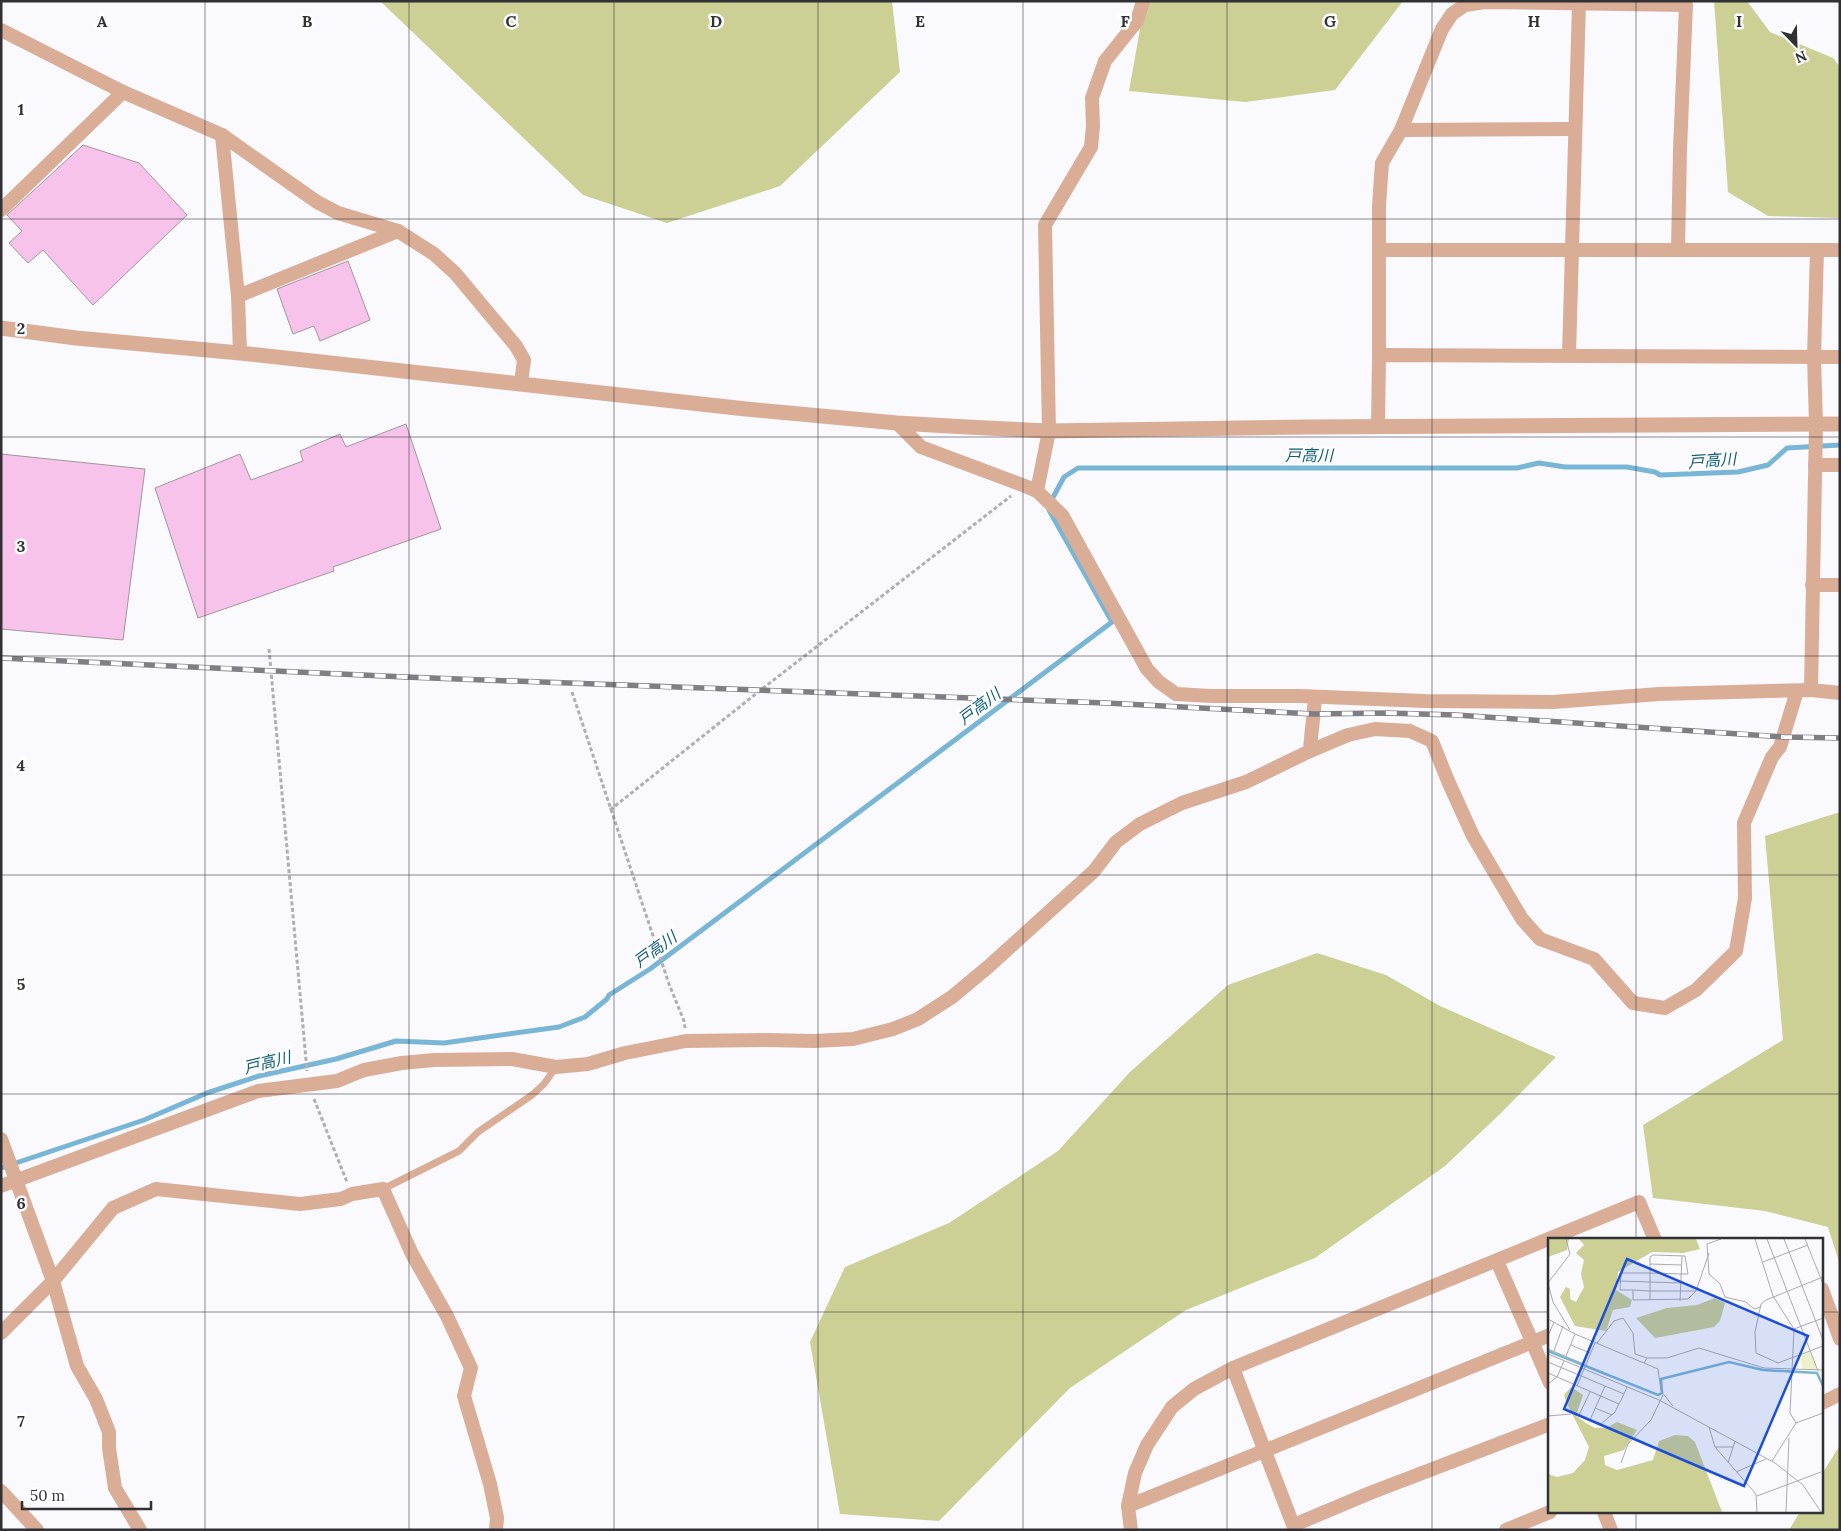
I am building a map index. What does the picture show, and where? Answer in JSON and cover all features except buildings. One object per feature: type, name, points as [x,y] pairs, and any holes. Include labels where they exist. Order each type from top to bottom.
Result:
[{"type":"street","points":[[1031,488],[1049,431],[1045,226],[1091,147],[1093,126],[1092,98],[1105,61],[1137,21],[1143,1]]},
{"type":"street","points":[[1378,427],[1379,206],[1382,163],[1401,130],[1442,29],[1452,14],[1465,5],[1485,2],[1686,5],[1678,250]]},
{"type":"street","points":[[1569,355],[1579,3]]},
{"type":"street","points":[[1,30],[123,92],[222,134],[317,202],[338,213],[398,231],[434,254],[455,273],[516,346],[524,360],[521,383]]},
{"type":"street","points":[[1,210],[123,92]]},
{"type":"street","points":[[1401,130],[1575,129]]},
{"type":"street","points":[[222,134],[238,296],[240,353]]},
{"type":"street","points":[[238,296],[398,231]]},
{"type":"street","points":[[1379,250],[1840,250]]},
{"type":"street","points":[[1,1186],[147,1133],[234,1098],[258,1091],[337,1081],[364,1070],[402,1063],[434,1060],[512,1059],[556,1067],[588,1064],[625,1053],[686,1041],[765,1040],[814,1042],[853,1038],[893,1029],[918,1019],[952,997],[1094,871],[1116,842],[1140,824],[1182,803],[1246,782],[1348,735],[1375,729],[1410,731],[1432,742],[1448,782],[1474,836],[1522,919],[1540,939],[1594,958],[1633,1003],[1665,1008],[1696,990],[1736,951],[1745,898],[1744,823],[1772,757],[1780,747],[1804,691],[1812,585],[1816,424],[1814,357],[1817,250]]},
{"type":"street","points":[[1,328],[76,338],[240,353],[746,409],[896,423],[1049,431],[1840,424]]},
{"type":"street","points":[[1379,356],[1840,357]]},
{"type":"street","points":[[896,423],[921,447],[1031,488],[1062,515],[1146,669],[1159,682],[1176,694],[1425,701],[1553,702],[1659,694],[1804,691],[1840,693]]},
{"type":"street","points":[[1815,465],[1840,465]]},
{"type":"street","points":[[1812,585],[1840,585]]},
{"type":"street","points":[[1310,751],[1315,697]]},
{"type":"street","points":[[1,1139],[53,1281],[77,1366],[96,1399],[109,1432],[109,1448],[115,1488],[140,1530]]},
{"type":"street","points":[[1,1333],[53,1281],[113,1208],[156,1189],[300,1204],[341,1199],[352,1194],[383,1189],[412,1254],[447,1316],[471,1368],[464,1396],[490,1484],[497,1518],[496,1530]]},
{"type":"street","points":[[1552,1238],[1639,1202],[1654,1238]]},
{"type":"street","points":[[1131,1530],[1128,1506],[1135,1473],[1147,1445],[1172,1407],[1194,1389],[1233,1368],[1548,1240]]},
{"type":"street","points":[[1497,1261],[1548,1378]]},
{"type":"street","points":[[1824,1299],[1827,1313],[1840,1339]]},
{"type":"street","points":[[1128,1506],[1548,1336]]},
{"type":"street","points":[[1233,1368],[1294,1528],[1370,1493],[1548,1425]]},
{"type":"street","points":[[1824,1402],[1840,1394]]},
{"type":"street","points":[[1,1491],[37,1530]]},
{"type":"street","points":[[1506,1530],[1548,1513]]},
{"type":"street","points":[[1605,1514],[1611,1530]]},
{"type":"lane","points":[[383,1189],[459,1151],[478,1132],[544,1084],[556,1067]]},
{"type":"path","points":[[610,810],[762,689],[1031,488]]},
{"type":"path","points":[[269,649],[309,1085],[352,1194]]},
{"type":"path","points":[[572,692],[669,984],[684,1021],[686,1041]]},
{"type":"green space","points":[[380,1],[892,1],[900,72],[780,186],[667,223],[583,195]]},
{"type":"green space","points":[[1145,1],[1403,1],[1335,90],[1245,102],[1129,91]]},
{"type":"green space","points":[[1714,1],[1747,1],[1770,32],[1833,58],[1840,67],[1840,218],[1768,216],[1728,192]]},
{"type":"green space","points":[[1840,812],[1840,1265],[1828,1227],[1765,1211],[1653,1198],[1643,1125],[1783,1040],[1765,836]]},
{"type":"green space","points":[[1317,953],[1386,975],[1440,1006],[1556,1057],[1445,1166],[1315,1258],[1186,1310],[1070,1388],[939,1521],[840,1514],[810,1342],[845,1267],[949,1223],[1058,1151],[1130,1072],[1228,985]]},
{"type":"green space","points":[[1840,1445],[1840,1530],[1789,1530],[1799,1514],[1824,1514],[1824,1471]]},
{"type":"waterway","name":"戸高川","points":[[1050,503],[1064,477],[1078,468],[1517,468],[1539,463],[1565,467],[1627,467],[1655,472],[1660,475],[1738,472],[1768,465],[1787,448],[1840,445]]},
{"type":"waterway","name":"戸高川","points":[[1,1168],[144,1120],[207,1093],[259,1076],[336,1059],[396,1041],[444,1043],[559,1027],[585,1017],[607,999],[609,995],[650,969],[1112,622],[1049,510]]},
{"type":"railway","points":[[1,658],[405,677],[1106,703],[1314,714],[1386,713],[1456,715],[1784,737],[1840,738]]}]
